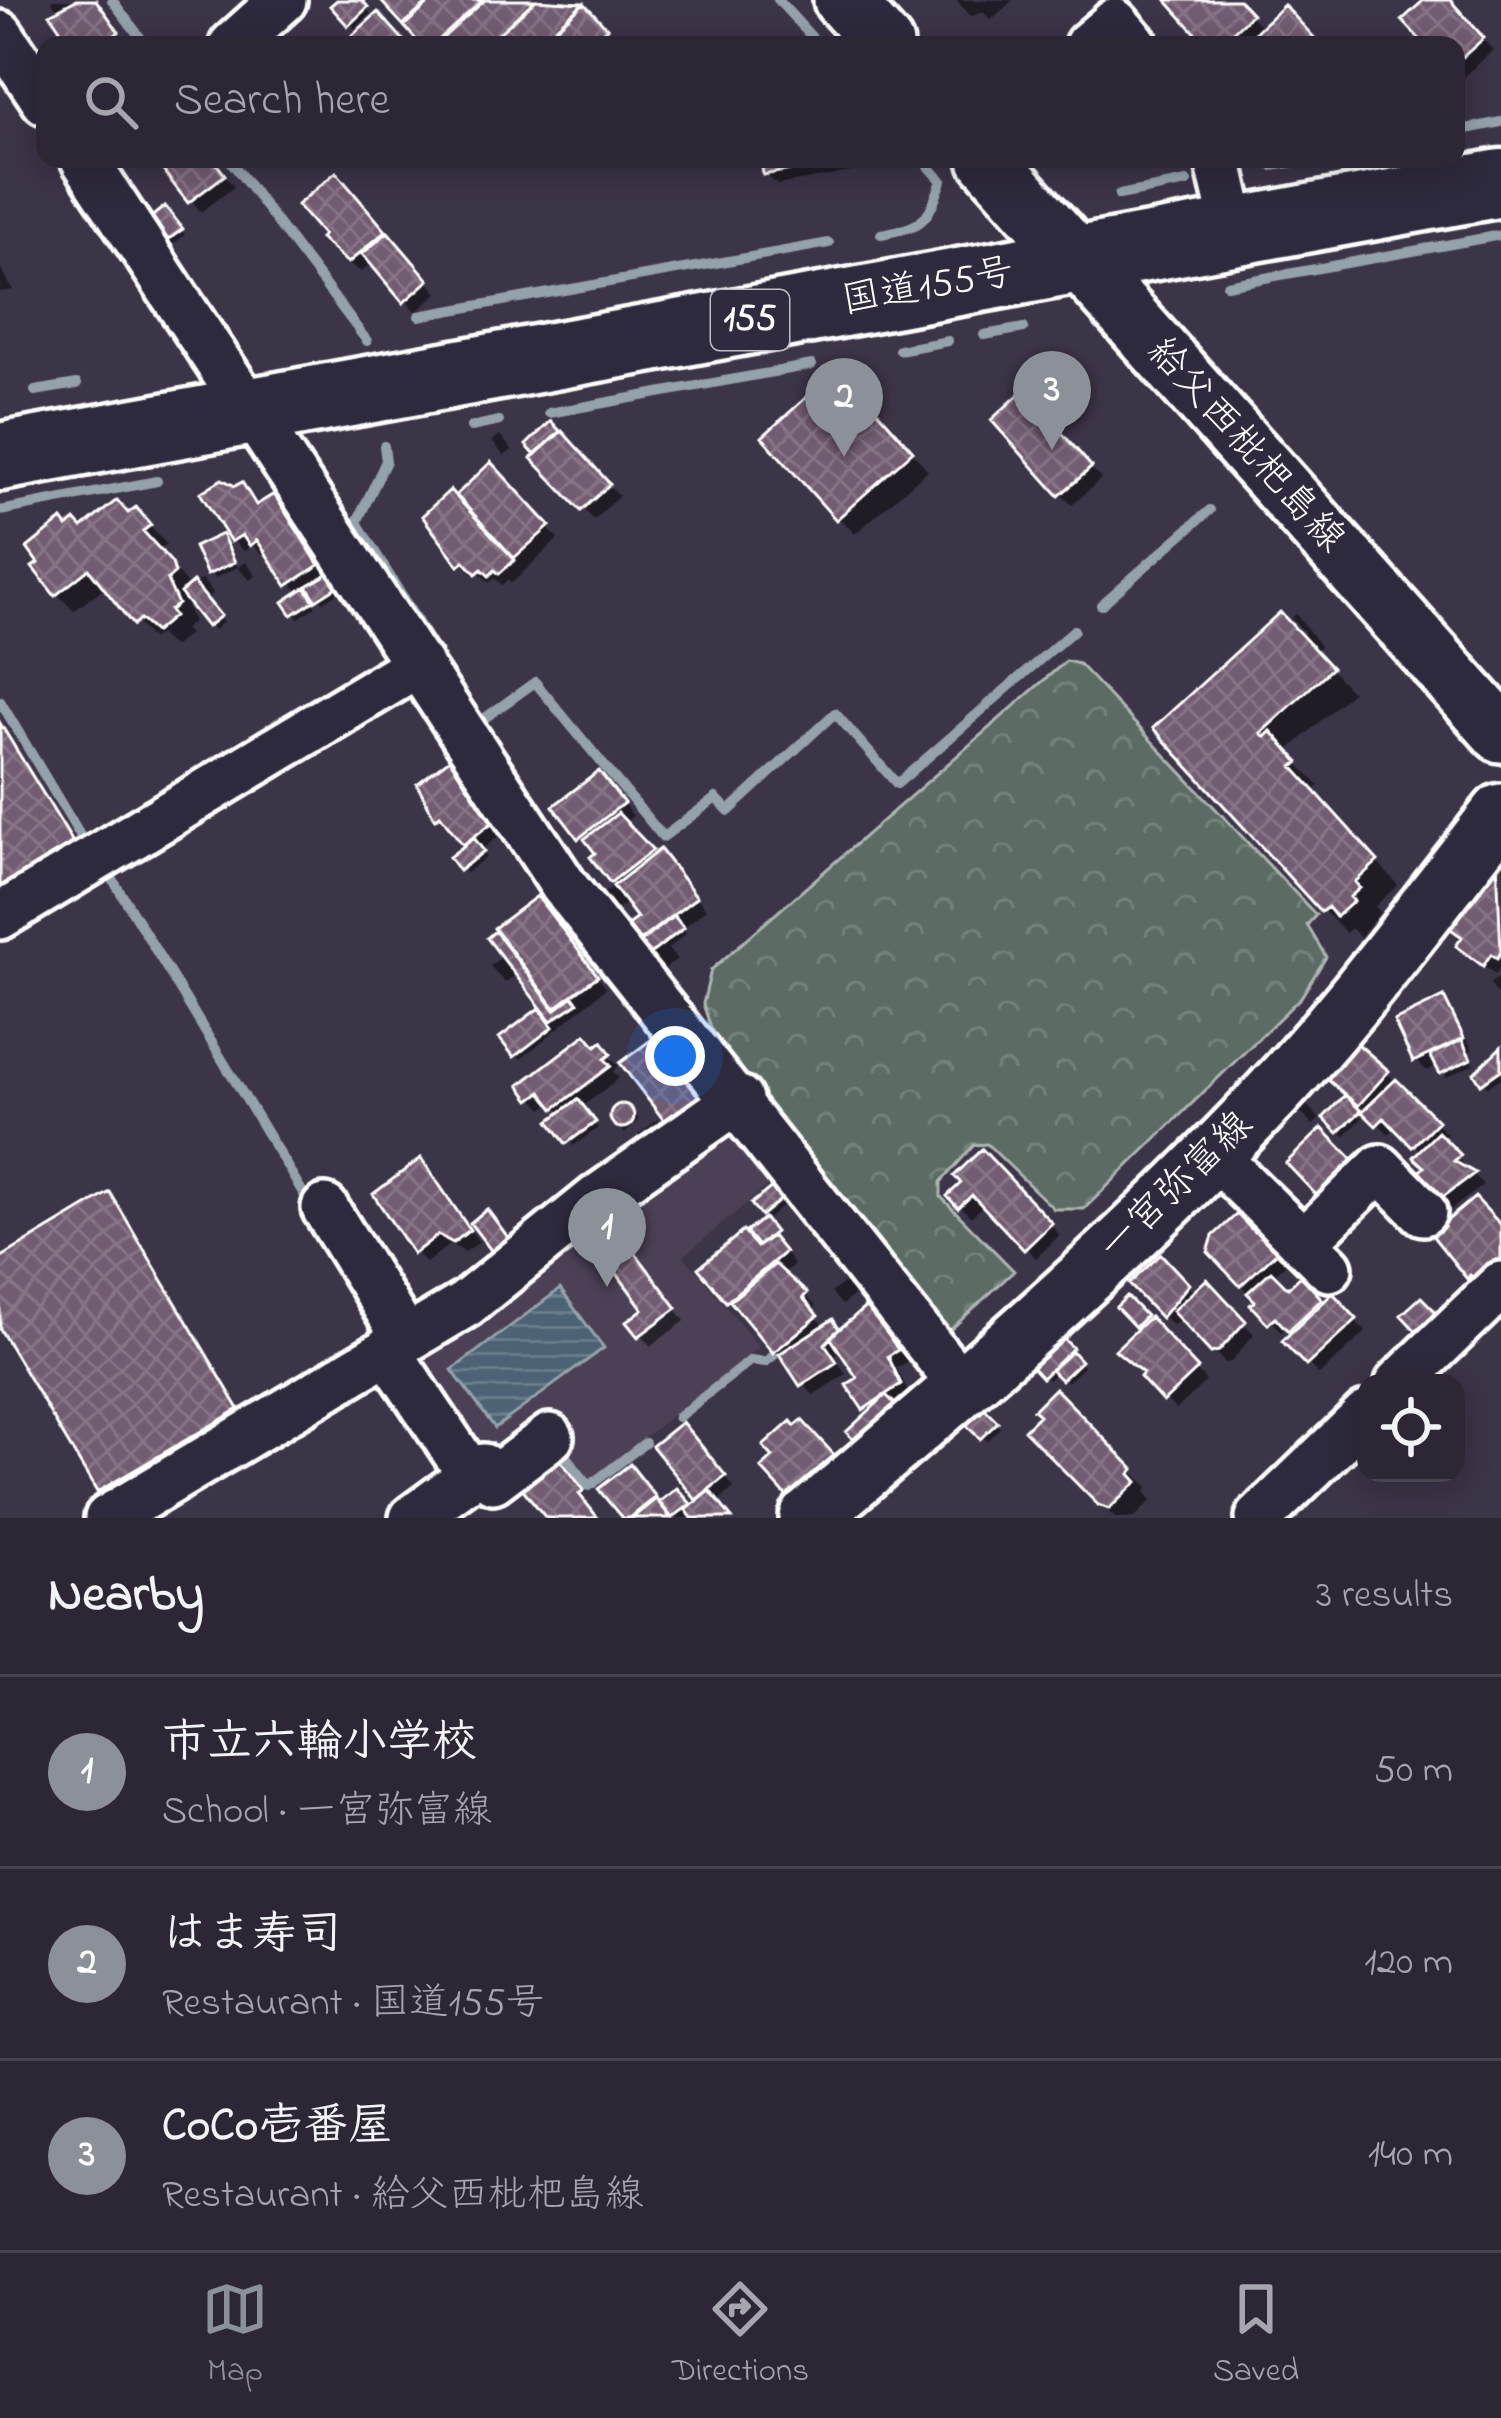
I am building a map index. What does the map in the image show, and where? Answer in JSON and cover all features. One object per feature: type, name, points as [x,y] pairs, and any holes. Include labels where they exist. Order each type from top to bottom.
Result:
[{"type":"highway","name":"国道155号","points":[[0,457],[1501,183]]},
{"type":"main road","points":[[843,0],[876,36]]},
{"type":"main road","name":"給父西枇杷島線","points":[[996,168],[1501,734]]},
{"type":"main road","name":"一宮弥富線","points":[[809,1518],[963,1388],[1213,1154],[1358,996],[1501,813]]},
{"type":"street","points":[[243,36],[283,0]]},
{"type":"street","points":[[1099,36],[1115,22],[1127,36]]},
{"type":"street","points":[[0,34],[36,88]]},
{"type":"street","points":[[97,168],[564,886],[739,1100],[963,1388]]},
{"type":"street","points":[[1220,168],[1235,232]]},
{"type":"street","points":[[0,916],[419,664]]},
{"type":"street","points":[[108,1518],[466,1304],[596,1199],[739,1100]]},
{"type":"street","points":[[1213,1154],[1316,1256],[1380,1168],[1424,1212]]},
{"type":"street","points":[[325,1208],[471,1475]]},
{"type":"street","points":[[1408,1374],[1501,1285]]},
{"type":"street","points":[[1259,1518],[1357,1424]]},
{"type":"street","points":[[412,1518],[483,1467],[493,1480],[550,1437]]},
{"type":"shaded area","points":[[736,1125],[778,1177],[684,1256],[759,1347],[590,1480],[551,1429],[495,1472],[403,1357]]},
{"type":"green space","points":[[1066,661],[1079,664],[1316,915],[1307,925],[1326,957],[1301,997],[1084,1209],[1054,1209],[987,1144],[974,1145],[941,1182],[941,1197],[1014,1271],[948,1332],[717,1045],[703,1004],[711,970]]},
{"type":"water","points":[[560,1289],[604,1348],[495,1428],[452,1370]]},
{"type":"building","points":[[76,0],[96,0],[119,32],[65,36],[50,14]]},
{"type":"building","points":[[337,0],[362,0],[368,7],[348,26],[330,6]]},
{"type":"building","points":[[380,0],[431,0],[403,25]]},
{"type":"building","points":[[433,0],[483,0],[443,36],[413,36],[404,26]]},
{"type":"building","points":[[485,0],[535,0],[496,36],[445,36]]},
{"type":"building","points":[[536,0],[583,3],[546,36],[496,36]]},
{"type":"building","points":[[1166,0],[1239,0],[1252,14],[1229,36],[1198,36]]},
{"type":"building","points":[[1424,0],[1450,0],[1484,38],[1465,55],[1465,36],[1417,36],[1402,20]]},
{"type":"building","points":[[584,3],[607,28],[598,36],[548,36]]},
{"type":"building","points":[[1284,5],[1313,36],[1251,36]]},
{"type":"building","points":[[378,12],[400,36],[352,36]]},
{"type":"building","points":[[161,168],[220,168],[225,175],[188,203]]},
{"type":"building","points":[[762,168],[802,168],[763,175]]},
{"type":"building","points":[[336,172],[386,231],[348,263],[320,238],[323,235],[297,205]]},
{"type":"building","points":[[165,206],[183,229],[161,245],[144,223]]},
{"type":"building","points":[[388,232],[429,280],[403,303],[362,254]]},
{"type":"building","points":[[839,368],[913,451],[836,520],[762,437]]},
{"type":"building","points":[[1024,390],[1092,467],[1059,496],[991,420]]},
{"type":"building","points":[[551,421],[560,431],[535,455],[526,445]]},
{"type":"building","points":[[562,431],[610,484],[581,511],[531,458]]},
{"type":"building","points":[[491,462],[550,526],[514,558],[456,495]]},
{"type":"building","points":[[222,479],[235,486],[242,482],[256,505],[274,494],[319,565],[287,586],[257,540],[250,546],[242,535],[231,542],[200,493]]},
{"type":"building","points":[[450,490],[515,560],[499,574],[495,570],[489,576],[482,569],[476,574],[464,561],[459,566],[422,516]]},
{"type":"building","points":[[117,500],[128,513],[136,507],[151,525],[143,531],[172,563],[175,573],[167,580],[178,604],[170,610],[174,616],[155,632],[140,619],[133,625],[89,569],[55,596],[32,567],[38,563],[27,548],[62,520],[67,527],[75,520],[82,528]]},
{"type":"building","points":[[222,534],[235,562],[207,575],[194,547]]},
{"type":"building","points":[[336,569],[344,582],[316,600],[307,586]]},
{"type":"building","points":[[193,582],[221,616],[207,627],[180,593]]},
{"type":"building","points":[[305,587],[314,601],[292,615],[283,602]]},
{"type":"building","points":[[1280,612],[1332,668],[1261,733],[1265,737],[1271,731],[1299,762],[1293,767],[1378,861],[1355,882],[1360,888],[1350,897],[1354,901],[1336,917],[1328,907],[1321,912],[1153,728]]},
{"type":"building","points":[[0,723],[77,849],[0,896]]},
{"type":"building","points":[[455,755],[502,815],[463,845],[440,815],[435,819],[417,784]]},
{"type":"building","points":[[599,771],[624,803],[578,839],[553,806]]},
{"type":"building","points":[[618,813],[653,850],[610,883],[590,857],[595,853],[584,839]]},
{"type":"building","points":[[474,838],[484,851],[459,871],[449,857]]},
{"type":"building","points":[[660,849],[697,897],[638,942],[626,926],[637,918],[613,886]]},
{"type":"building","points":[[1497,859],[1501,952],[1497,958],[1491,954],[1483,966],[1456,946],[1462,937],[1448,927]]},
{"type":"building","points":[[537,896],[598,976],[555,1008],[494,928]]},
{"type":"building","points":[[674,916],[684,928],[641,961],[631,949]]},
{"type":"building","points":[[495,931],[555,1010],[573,996],[578,1003],[551,1021],[487,938]]},
{"type":"building","points":[[1444,997],[1464,1038],[1413,1062],[1394,1021]]},
{"type":"building","points":[[539,1008],[553,1027],[514,1057],[499,1038]]},
{"type":"building","points":[[660,1033],[709,1096],[669,1127],[620,1063]]},
{"type":"building","points":[[586,1034],[596,1046],[602,1041],[611,1054],[605,1059],[611,1066],[554,1109],[541,1092],[530,1100],[519,1085]]},
{"type":"building","points":[[1350,1037],[1389,1071],[1358,1106],[1319,1072]]},
{"type":"building","points":[[1462,1040],[1471,1059],[1440,1074],[1430,1055]]},
{"type":"building","points":[[1501,1047],[1501,1070],[1481,1084],[1474,1073]]},
{"type":"building","points":[[1396,1079],[1438,1121],[1412,1147],[1384,1118],[1376,1126],[1362,1112]]},
{"type":"building","points":[[1345,1095],[1361,1111],[1338,1133],[1323,1118]]},
{"type":"building","points":[[578,1099],[596,1122],[566,1144],[549,1121]]},
{"type":"building","points":[[617,1104],[627,1104],[634,1116],[627,1128],[617,1128],[610,1121],[610,1111]]},
{"type":"building","points":[[1322,1128],[1356,1163],[1320,1199],[1286,1163]]},
{"type":"building","points":[[1438,1132],[1461,1155],[1454,1161],[1475,1173],[1435,1203],[1411,1179],[1424,1167],[1413,1157]]},
{"type":"building","points":[[982,1149],[1052,1223],[1024,1250],[972,1195],[958,1208],[947,1196],[961,1183],[954,1176]]},
{"type":"building","points":[[421,1158],[470,1230],[453,1243],[438,1235],[413,1254],[373,1194]]},
{"type":"building","points":[[779,1181],[789,1193],[761,1216],[751,1204]]},
{"type":"building","points":[[110,1192],[239,1409],[97,1492],[0,1329],[0,1258]]},
{"type":"building","points":[[1475,1197],[1501,1225],[1501,1262],[1478,1284],[1470,1275],[1467,1279],[1431,1234]]},
{"type":"building","points":[[487,1209],[510,1240],[493,1253],[470,1223]]},
{"type":"building","points":[[1237,1214],[1254,1232],[1267,1220],[1288,1242],[1240,1286],[1208,1252],[1213,1236]]},
{"type":"building","points":[[764,1218],[775,1232],[758,1246],[746,1232]]},
{"type":"building","points":[[743,1231],[757,1247],[772,1236],[785,1252],[726,1302],[698,1268]]},
{"type":"building","points":[[631,1247],[677,1308],[638,1337],[626,1322],[643,1309],[609,1263]]},
{"type":"building","points":[[1161,1254],[1189,1284],[1161,1318],[1129,1284]]},
{"type":"building","points":[[775,1264],[807,1293],[803,1298],[818,1316],[773,1353],[730,1301]]},
{"type":"building","points":[[1271,1271],[1288,1288],[1301,1276],[1322,1299],[1288,1331],[1275,1317],[1268,1324],[1250,1305],[1255,1301],[1247,1293]]},
{"type":"building","points":[[1207,1279],[1246,1321],[1219,1351],[1211,1353],[1172,1311]]},
{"type":"building","points":[[1333,1293],[1357,1319],[1306,1366],[1282,1341]]},
{"type":"building","points":[[1127,1296],[1146,1316],[1135,1327],[1116,1307]]},
{"type":"building","points":[[1421,1297],[1436,1312],[1416,1331],[1401,1315]]},
{"type":"building","points":[[869,1304],[898,1350],[888,1356],[901,1384],[863,1410],[846,1385],[857,1378],[830,1337]]},
{"type":"building","points":[[1150,1317],[1198,1369],[1163,1402],[1140,1377],[1143,1373],[1115,1350]]},
{"type":"building","points":[[833,1319],[839,1329],[825,1344],[837,1362],[800,1386],[779,1354]]},
{"type":"building","points":[[1061,1336],[1073,1348],[1042,1378],[1030,1365]]},
{"type":"building","points":[[1072,1351],[1081,1361],[1061,1380],[1051,1370]]},
{"type":"building","points":[[1055,1388],[1134,1469],[1130,1474],[1137,1482],[1109,1509],[1098,1505],[1024,1430],[1039,1415],[1033,1410]]},
{"type":"building","points":[[886,1395],[900,1409],[859,1446],[846,1432]]},
{"type":"building","points":[[982,1406],[998,1422],[980,1439],[964,1423]]},
{"type":"building","points":[[802,1420],[839,1460],[791,1501],[761,1468],[773,1457],[763,1446],[791,1421],[795,1426]]},
{"type":"building","points":[[682,1422],[726,1476],[696,1500],[652,1446]]},
{"type":"building","points":[[558,1457],[584,1490],[579,1494],[598,1518],[546,1518],[521,1487]]},
{"type":"building","points":[[630,1464],[656,1497],[630,1518],[622,1518],[598,1489]]},
{"type":"building","points":[[677,1488],[691,1504],[672,1518],[659,1502]]},
{"type":"building","points":[[710,1491],[732,1518],[692,1518],[686,1510]]},
{"type":"building","points":[[656,1499],[671,1518],[632,1518]]},
{"type":"waterway","points":[[112,0],[139,36]]},
{"type":"waterway","points":[[778,0],[811,36]]},
{"type":"waterway","points":[[1465,129],[1501,122]]},
{"type":"waterway","points":[[236,168],[367,341]]},
{"type":"waterway","points":[[881,234],[922,220],[942,181],[930,168]]},
{"type":"waterway","points":[[1119,195],[1187,182]]},
{"type":"waterway","points":[[1227,285],[1501,235]]},
{"type":"waterway","points":[[419,316],[829,243]]},
{"type":"waterway","points":[[984,335],[1024,328]]},
{"type":"waterway","points":[[899,350],[948,341]]},
{"type":"waterway","points":[[549,413],[812,365]]},
{"type":"waterway","points":[[35,391],[77,384]]},
{"type":"waterway","points":[[471,427],[499,421]]},
{"type":"waterway","points":[[384,446],[386,461],[357,522],[431,644]]},
{"type":"waterway","points":[[0,511],[157,481]]},
{"type":"waterway","points":[[1101,605],[1210,510]]},
{"type":"waterway","points":[[478,723],[535,682],[663,837],[716,798],[729,811],[835,713],[897,784],[1074,630]]},
{"type":"waterway","points":[[0,701],[87,847]]},
{"type":"waterway","points":[[107,870],[311,1206]]},
{"type":"waterway","points":[[678,1417],[751,1360],[765,1362],[773,1356]]},
{"type":"waterway","points":[[557,1445],[589,1486],[645,1443]]},
{"type":"place","name":"CoCo壱番屋","points":[[1052,450]]},
{"type":"place","name":"はま寿司","points":[[844,457]]},
{"type":"place","name":"市立六輪小学校","points":[[607,1287]]}]
